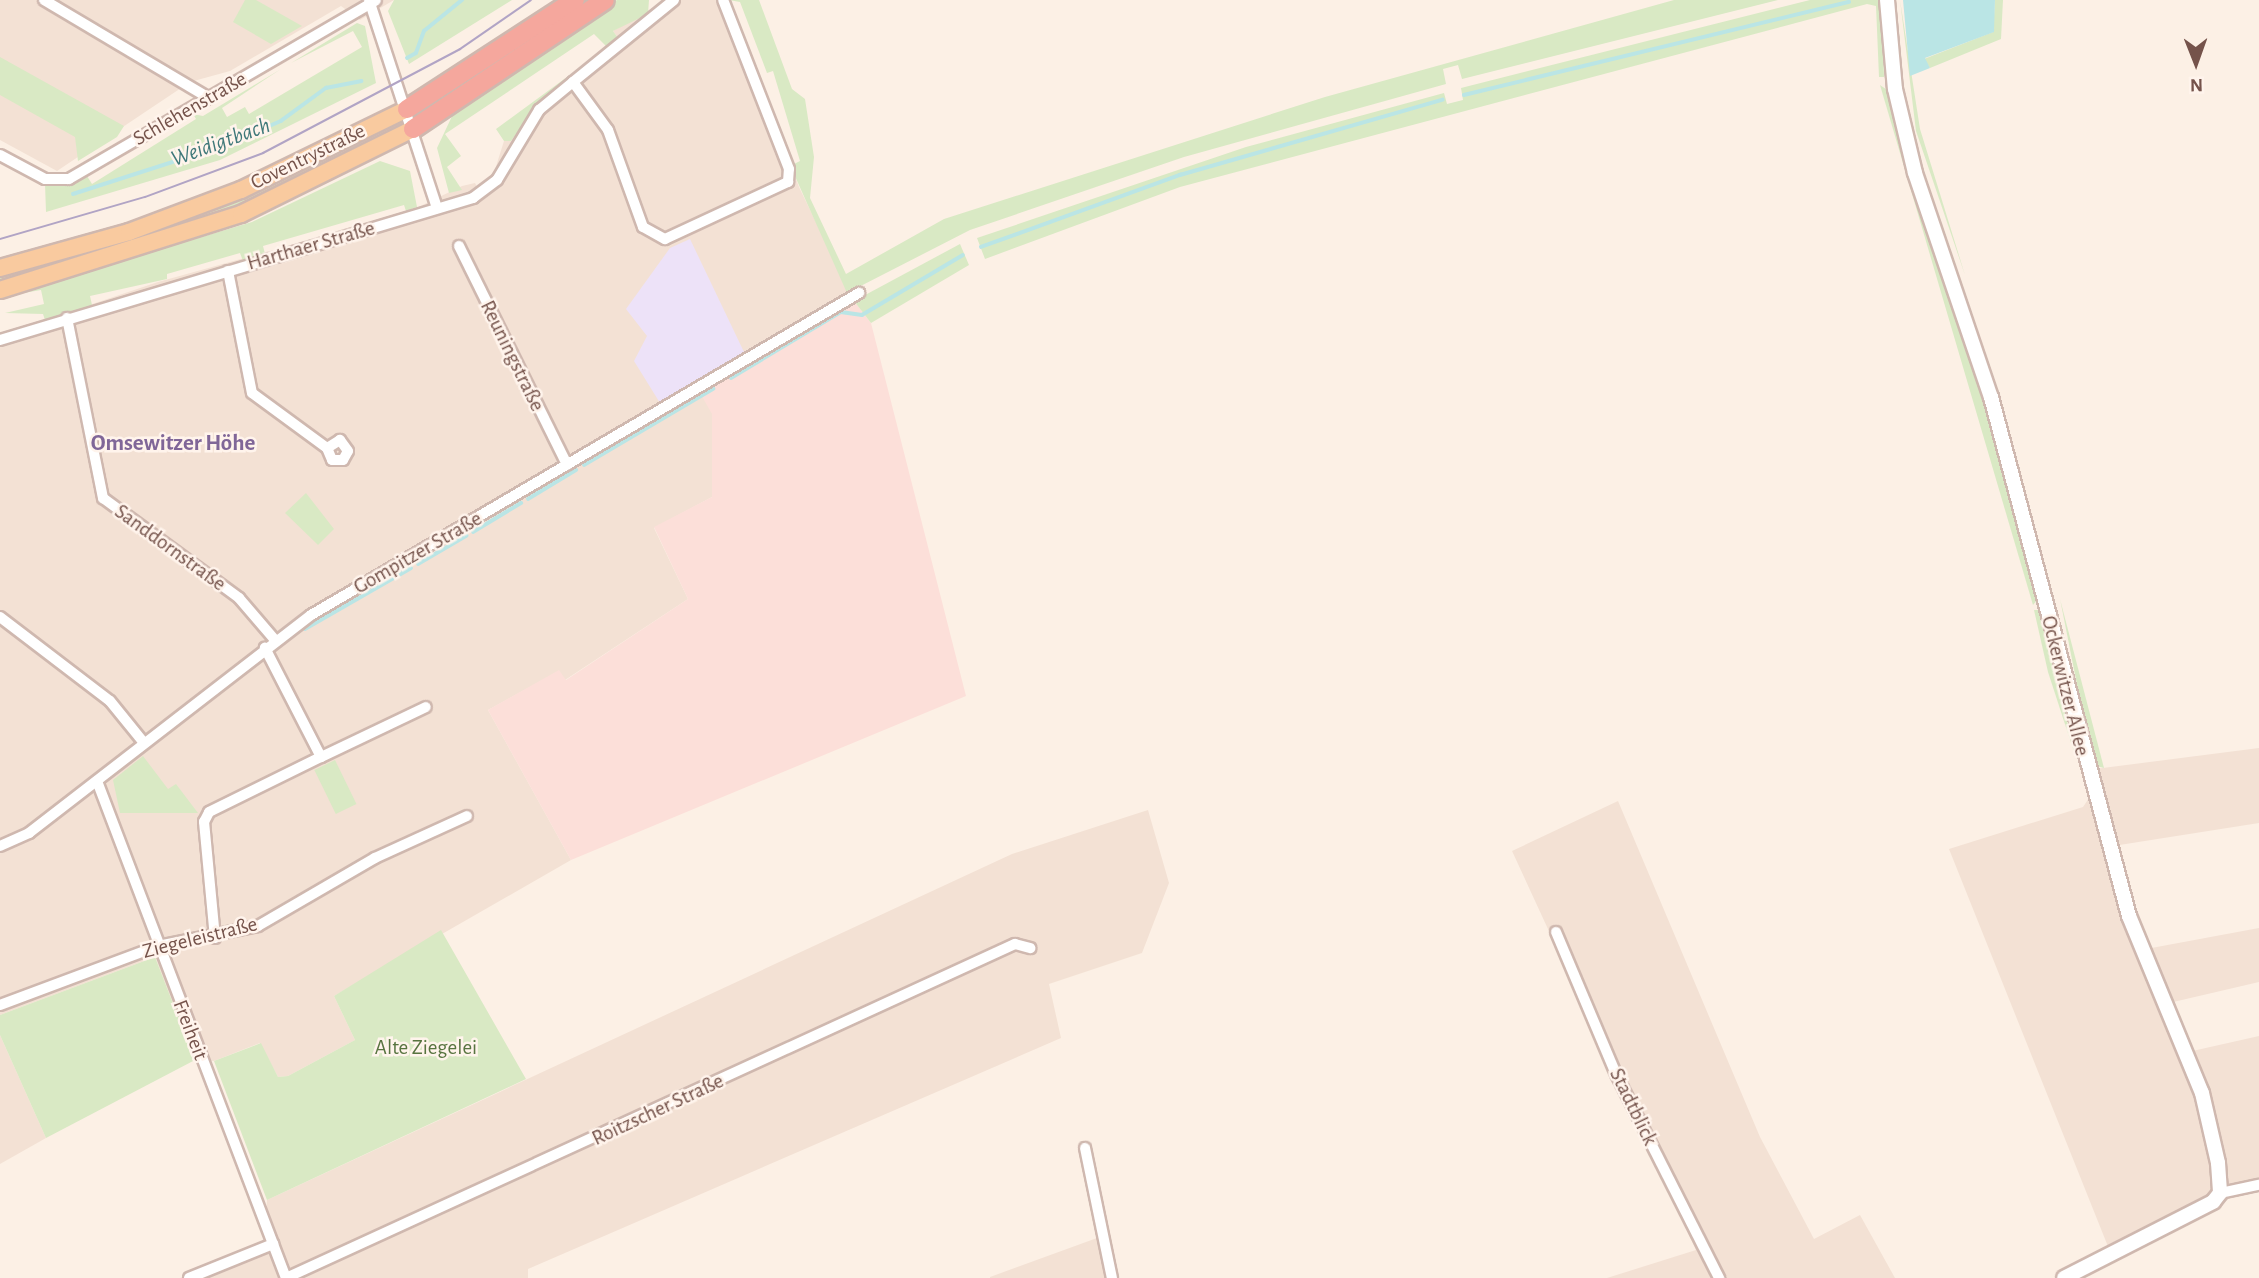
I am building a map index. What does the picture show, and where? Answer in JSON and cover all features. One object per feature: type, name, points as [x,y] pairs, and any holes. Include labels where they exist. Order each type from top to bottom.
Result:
[{"type":"highway","name":"Coventrystraße","points":[[407,109],[575,0]]},
{"type":"highway","name":"Coventrystraße","points":[[413,129],[605,0]]},
{"type":"main road","name":"Coventrystraße","points":[[0,268],[129,232],[242,190],[407,109]]},
{"type":"main road","name":"Coventrystraße","points":[[0,290],[229,219],[413,129]]},
{"type":"street","points":[[44,0],[209,98]]},
{"type":"street","name":"Harthaer Straße","points":[[0,340],[437,208],[486,190],[526,126],[573,82],[674,0]]},
{"type":"street","points":[[573,82],[601,116],[643,227],[654,238],[672,237],[777,192],[789,169],[723,0]]},
{"type":"street","name":"Ockerwitzer Allee","points":[[1887,0],[1895,89],[1912,163],[1987,384],[2129,916],[2202,1093],[2220,1194]]},
{"type":"street","points":[[372,1],[437,208]]},
{"type":"street","name":"Schlehenstraße","points":[[0,155],[45,179],[66,180],[372,1]]},
{"type":"street","name":"Reuningstraße","points":[[459,246],[567,465]]},
{"type":"street","points":[[228,271],[250,390],[327,448]]},
{"type":"street","name":"Gompitzer Straße","points":[[0,846],[29,833],[275,640],[859,293]]},
{"type":"street","name":"Sanddornstraße","points":[[67,318],[103,498],[239,598],[275,640]]},
{"type":"street","points":[[0,617],[110,701],[145,743]]},
{"type":"street","points":[[265,648],[321,757]]},
{"type":"street","points":[[215,938],[204,822],[209,812],[426,707]]},
{"type":"street","name":"Freiheit","points":[[97,781],[286,1278]]},
{"type":"street","name":"Ziegeleistraße","points":[[0,1005],[158,946],[215,938],[258,926],[374,858],[467,816]]},
{"type":"street","name":"Stadtblick","points":[[1556,932],[1616,1074],[1719,1278]]},
{"type":"street","name":"Roitzscher Straße","points":[[286,1278],[1015,944],[1030,948]]},
{"type":"street","points":[[1085,1148],[1112,1278]]},
{"type":"street","points":[[2064,1278],[2200,1210],[2220,1194],[2259,1185]]},
{"type":"street","points":[[190,1278],[273,1244]]},
{"type":"shaded area","points":[[0,0],[394,0],[360,20],[341,6],[230,71],[190,82],[57,171],[0,140]]},
{"type":"shaded area","points":[[666,0],[729,0],[799,187],[854,301],[712,414],[712,497],[654,528],[688,599],[565,680],[559,671],[488,710],[571,860],[334,996],[355,1040],[288,1076],[278,1077],[260,1043],[214,1061],[195,1060],[155,957],[0,1015],[0,335],[158,282],[406,213],[462,186],[475,183],[478,189],[493,176],[504,141],[511,141],[535,108],[618,38],[613,31]]},
{"type":"shaded area","points":[[690,239],[744,352],[660,403],[634,361],[647,336],[626,309],[670,248]]},
{"type":"shaded area","points":[[854,301],[871,323],[966,696],[571,860],[488,710],[559,670],[566,680],[688,599],[654,527],[712,497],[712,414],[700,393]]},
{"type":"shaded area","points":[[2259,748],[2259,823],[2113,846],[2095,769]]},
{"type":"shaded area","points":[[2089,798],[2125,920],[2198,1095],[2215,1184],[2212,1195],[2109,1249],[1949,849],[2083,807]]},
{"type":"shaded area","points":[[1618,801],[1760,1137],[1814,1239],[1860,1215],[1895,1278],[1607,1278],[1696,1250],[1512,851]]},
{"type":"shaded area","points":[[1148,810],[1169,883],[1142,953],[1049,984],[1061,1038],[528,1269],[528,1278],[180,1278],[265,1243],[267,1200],[1012,854]]},
{"type":"shaded area","points":[[2259,928],[2259,982],[2169,1003],[2146,949]]},
{"type":"shaded area","points":[[0,1035],[46,1138],[0,1164]]},
{"type":"shaded area","points":[[2259,1036],[2259,1183],[2230,1188],[2188,1052]]},
{"type":"shaded area","points":[[1097,1238],[1108,1278],[990,1278],[990,1277]]},
{"type":"green space","points":[[245,0],[256,0],[302,26],[271,44],[233,22]]},
{"type":"green space","points":[[394,0],[512,0],[409,64],[388,11]]},
{"type":"green space","points":[[617,0],[649,0],[648,14],[613,31],[618,38],[607,47],[594,34],[445,134],[461,156],[447,167],[462,190],[449,193],[437,148],[454,112]]},
{"type":"green space","points":[[729,0],[759,0],[792,89],[805,99],[814,157],[810,198],[846,274],[944,219],[1325,97],[1674,0],[1778,0],[1462,79],[1458,65],[1443,69],[1446,84],[1184,157],[970,230],[847,293],[794,174],[792,165],[800,161],[773,71],[767,73],[740,2]]},
{"type":"green space","points":[[1810,0],[1882,0],[1884,77],[1879,77],[1876,6],[1867,4],[1180,187],[985,259],[977,238],[1246,147],[1444,93],[1447,104],[1463,100],[1461,88]]},
{"type":"green space","points":[[1900,0],[1920,129],[1965,275],[1916,131]]},
{"type":"green space","points":[[1995,0],[2003,0],[2001,39],[1930,68],[1924,59],[1993,32]]},
{"type":"green space","points":[[357,23],[365,26],[376,83],[220,160],[46,212],[45,184],[87,176],[92,184],[196,119],[193,114],[203,116],[281,69],[222,108],[227,117],[245,107],[249,114],[362,47],[353,31],[291,63]]},
{"type":"green space","points":[[597,55],[535,108],[511,141],[504,141],[496,129]]},
{"type":"green space","points":[[0,57],[124,126],[117,137],[78,161],[75,137],[0,95]]},
{"type":"green space","points":[[1880,85],[1890,92],[1974,362],[2038,599],[2033,605]]},
{"type":"green space","points":[[369,136],[315,168],[189,227],[0,284],[0,276],[232,201]]},
{"type":"green space","points":[[380,161],[410,171],[417,207],[406,211],[404,205],[263,246],[265,254],[243,261],[240,253],[167,274],[167,279],[90,296],[92,305],[45,320],[43,314],[5,313],[44,304],[41,290],[0,297],[252,222]]},
{"type":"green space","points":[[960,244],[969,265],[871,323],[854,301]]},
{"type":"green space","points":[[306,493],[334,529],[318,545],[285,513]]},
{"type":"green space","points":[[2060,599],[2104,768],[2093,765]]},
{"type":"green space","points":[[2034,610],[2041,610],[2075,755],[2048,672]]},
{"type":"green space","points":[[143,756],[168,789],[176,784],[198,813],[120,813],[113,780]]},
{"type":"green space","points":[[335,760],[356,804],[336,814],[314,770]]},
{"type":"green space","name":"Alte Ziegelei","points":[[441,930],[526,1079],[267,1200],[214,1061],[261,1043],[278,1077],[288,1076],[355,1040],[334,996]]},
{"type":"green space","points":[[155,957],[195,1060],[46,1138],[0,1035],[0,1015]]},
{"type":"water","points":[[1903,0],[1995,0],[1994,32],[1925,58],[1930,68],[1910,76]]},
{"type":"waterway","name":"Weidigtbach","points":[[407,58],[416,53],[424,31],[462,0]]},
{"type":"waterway","points":[[1464,95],[1849,2]]},
{"type":"waterway","name":"Weidigtbach","points":[[73,194],[226,145],[281,121],[326,88],[361,81]]},
{"type":"waterway","points":[[981,247],[1180,175],[1442,100]]},
{"type":"waterway","points":[[731,378],[841,312],[862,315],[963,255]]},
{"type":"waterway","points":[[584,465],[713,389]]},
{"type":"waterway","points":[[528,499],[576,470]]},
{"type":"waterway","points":[[473,532],[521,503]]},
{"type":"waterway","points":[[418,564],[466,536]]},
{"type":"waterway","points":[[305,629],[411,568]]},
{"type":"tram line","points":[[0,239],[145,197],[263,153],[460,49],[531,0]]},
{"type":"district","name":"Omsewitzer Höhe","points":[[173,444]]}]
